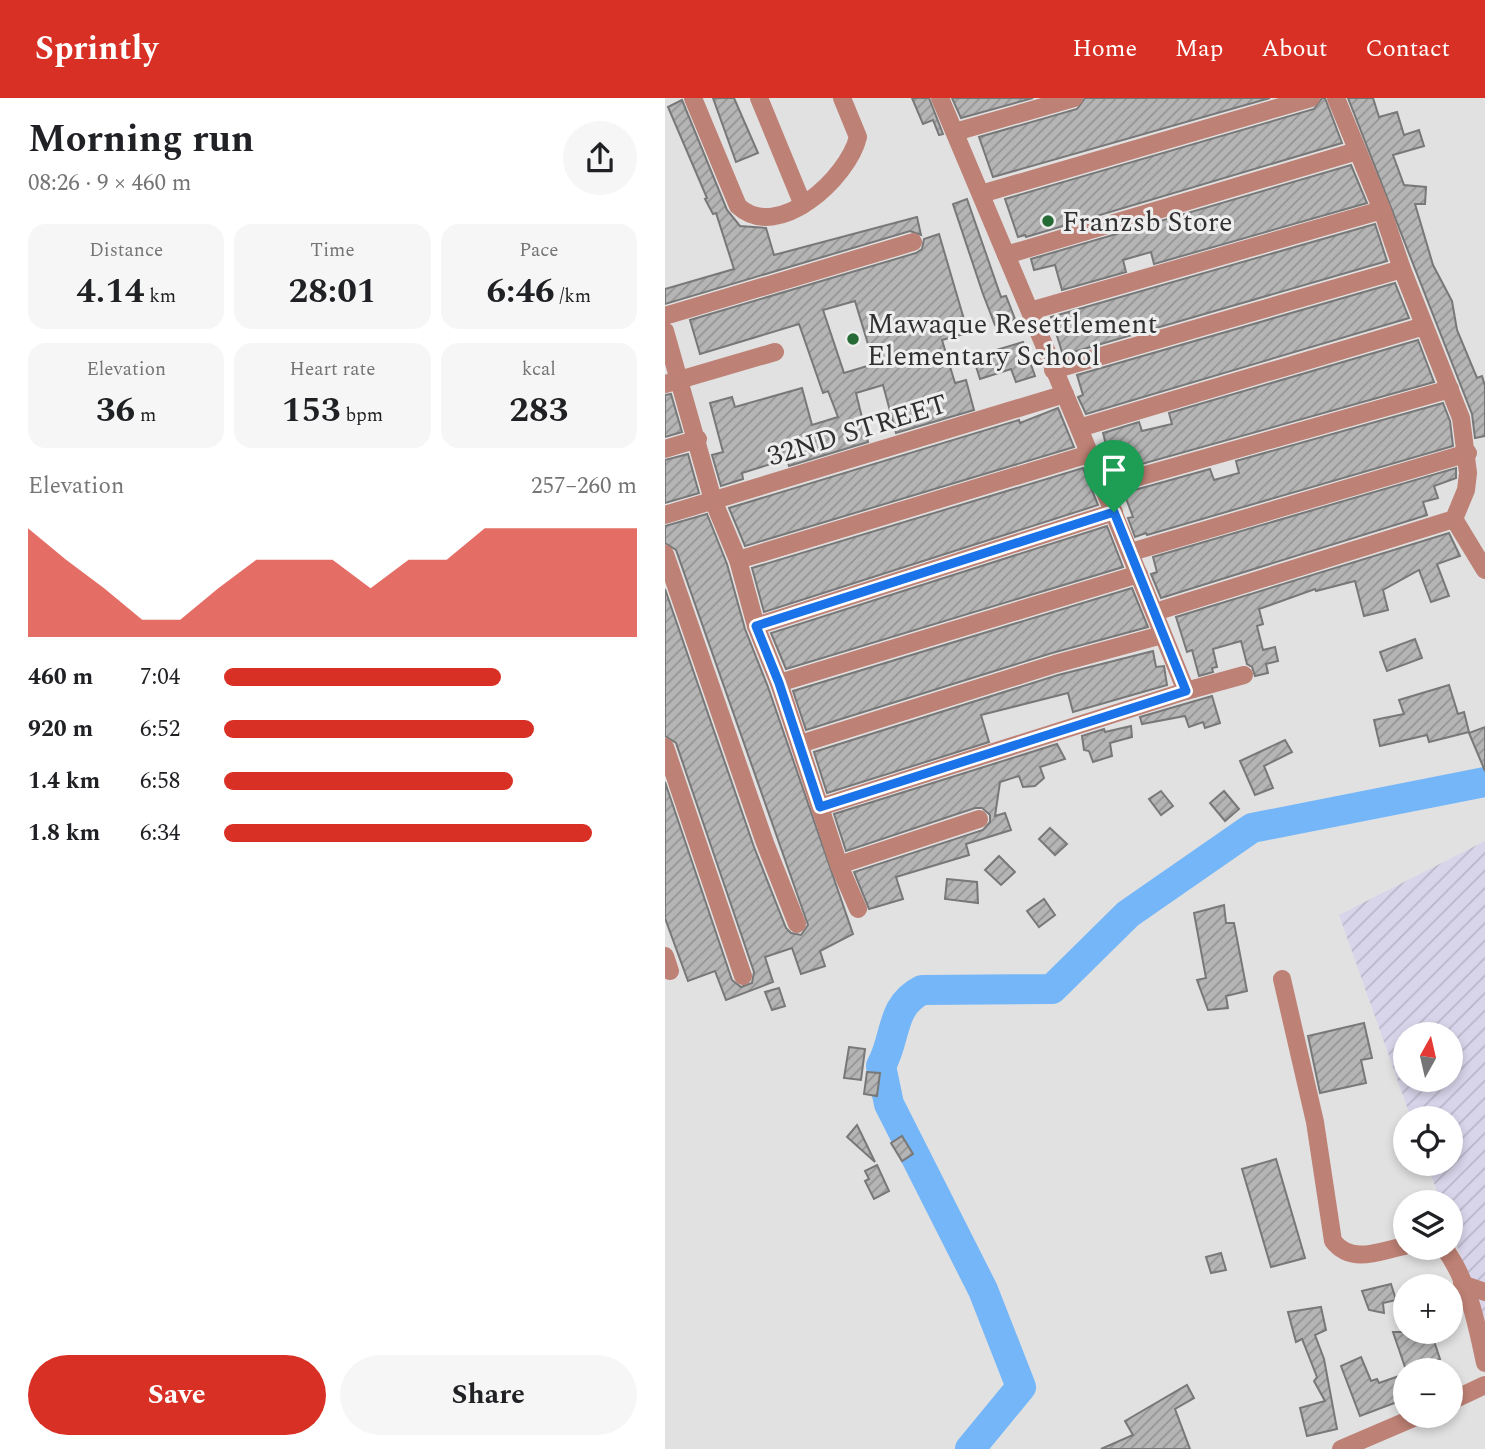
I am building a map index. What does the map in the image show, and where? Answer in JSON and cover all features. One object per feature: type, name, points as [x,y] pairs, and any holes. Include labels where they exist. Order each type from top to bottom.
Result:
[{"type":"street","points":[[693,98],[738,206],[748,215],[764,216],[784,214],[803,205],[827,188],[855,149],[858,138],[842,98]]},
{"type":"street","points":[[759,98],[803,205]]},
{"type":"street","points":[[940,98],[1131,552],[1186,691]]},
{"type":"street","points":[[955,132],[1074,98]]},
{"type":"street","points":[[981,194],[1311,98]]},
{"type":"street","points":[[1336,98],[1383,210],[1402,269],[1461,418],[1468,453],[1466,490],[1454,519]]},
{"type":"street","points":[[1006,255],[1357,151]]},
{"type":"street","points":[[1030,311],[1383,210]]},
{"type":"street","points":[[665,316],[913,242]]},
{"type":"street","points":[[1053,370],[1402,269]]},
{"type":"street","points":[[1079,428],[1424,326]]},
{"type":"street","points":[[665,331],[672,382],[698,439],[713,500],[738,560],[756,626],[779,683],[839,865],[858,909]]},
{"type":"street","points":[[672,382],[775,352]]},
{"type":"street","points":[[1103,487],[1450,389]]},
{"type":"street","name":"32ND STREET","points":[[665,515],[1065,394]]},
{"type":"street","points":[[665,449],[698,439]]},
{"type":"street","points":[[1131,552],[1468,453]]},
{"type":"street","points":[[738,560],[1089,454]]},
{"type":"street","points":[[756,626],[1114,512]]},
{"type":"street","points":[[1454,519],[1485,570]]},
{"type":"street","points":[[1155,612],[1454,519]]},
{"type":"street","points":[[665,554],[760,831],[797,923]]},
{"type":"street","points":[[779,683],[1139,574]]},
{"type":"street","points":[[800,744],[1055,664],[1162,635]]},
{"type":"street","points":[[820,807],[1244,675]]},
{"type":"street","points":[[665,747],[743,976]]},
{"type":"street","points":[[839,865],[979,818]]},
{"type":"street","points":[[1282,979],[1315,1122],[1333,1241],[1342,1252],[1357,1256],[1393,1248]]},
{"type":"street","points":[[1463,1284],[1485,1292]]},
{"type":"street","points":[[1463,1287],[1485,1363]]},
{"type":"street","points":[[1463,1395],[1485,1385]]},
{"type":"street","points":[[1349,1448],[1372,1443],[1398,1428]]},
{"type":"shaded area","points":[[1485,841],[1485,1326],[1462,1260],[1463,1190],[1437,1190],[1431,1176],[1463,1176],[1463,1106],[1407,1106],[1402,1092],[1463,1092],[1463,1022],[1393,1022],[1393,1067],[1339,915]]},
{"type":"building","points":[[713,98],[734,98],[758,153],[736,162]]},
{"type":"building","points":[[912,98],[929,98],[943,134],[939,135],[933,120],[923,124]]},
{"type":"building","points":[[952,98],[1033,98],[961,118]]},
{"type":"building","points":[[1085,98],[1270,98],[993,177],[979,137],[1077,109]]},
{"type":"building","points":[[1322,98],[1325,98],[1342,143],[1026,237],[1018,237],[1005,199],[1314,109]]},
{"type":"building","points":[[1348,98],[1373,98],[1379,117],[1397,112],[1404,135],[1419,130],[1424,146],[1393,155],[1404,185],[1426,187],[1425,204],[1415,204],[1433,265],[1452,301],[1457,330],[1477,378],[1482,376],[1485,386],[1485,436],[1475,438],[1472,414]]},
{"type":"building","points":[[682,100],[727,210],[740,226],[766,228],[774,255],[917,217],[921,235],[910,231],[665,304],[665,289],[734,269],[716,213],[713,214],[705,199],[707,198],[668,107]]},
{"type":"building","points":[[1351,165],[1367,203],[1154,264],[1151,252],[1123,260],[1126,272],[1062,290],[1055,265],[1034,270],[1031,259]]},
{"type":"building","points":[[967,199],[1001,297],[1006,296],[1015,319],[995,325],[953,204]]},
{"type":"building","points":[[1375,224],[1387,261],[1063,355],[1051,317]]},
{"type":"building","points":[[939,234],[968,333],[942,340],[955,383],[966,380],[974,410],[896,433],[883,385],[856,393],[868,442],[789,466],[787,459],[742,473],[743,479],[721,486],[712,455],[723,452],[710,403],[732,397],[735,407],[802,388],[812,425],[838,417],[828,391],[823,393],[799,324],[700,354],[690,320],[916,253],[922,249],[924,239]],"holes":[[[855,301],[874,364],[844,373],[823,310]]]},
{"type":"building","points":[[1395,283],[1409,318],[1086,414],[1078,397],[1083,395],[1077,375]]},
{"type":"building","points":[[1418,340],[1434,382],[1113,472],[1103,433],[1139,422],[1142,431],[1172,424],[1169,413]]},
{"type":"building","points":[[1023,342],[1035,376],[1016,382],[1011,369],[980,379],[973,357]]},
{"type":"building","points":[[671,394],[682,432],[665,437],[665,395]]},
{"type":"building","points":[[1443,403],[1450,421],[1453,446],[1135,537],[1128,518],[1133,517],[1124,493],[1210,469],[1214,480],[1239,473],[1236,461]]},
{"type":"building","points":[[1058,408],[1074,447],[745,546],[729,508],[1019,420],[1020,423]]},
{"type":"building","points":[[688,454],[699,493],[665,503],[665,460]]},
{"type":"building","points":[[1083,468],[1098,505],[764,612],[752,568]]},
{"type":"building","points":[[1456,468],[1456,478],[1434,486],[1438,498],[1423,502],[1427,515],[1161,598],[1151,574],[1157,572],[1153,557]]},
{"type":"building","points":[[707,514],[727,564],[745,629],[768,687],[853,934],[820,951],[825,966],[801,974],[792,948],[765,957],[773,982],[726,1000],[715,971],[688,981],[665,918],[665,782],[732,980],[741,987],[752,983],[754,972],[676,743],[665,736],[665,589],[754,847],[786,928],[791,933],[801,935],[808,925],[676,550],[665,543],[665,526]]},
{"type":"building","points":[[1107,526],[1123,567],[786,669],[771,633]]},
{"type":"building","points":[[1449,533],[1460,556],[1437,564],[1449,596],[1431,602],[1419,570],[1383,590],[1388,610],[1364,616],[1355,581],[1316,591],[1315,589],[1259,609],[1263,624],[1257,626],[1263,650],[1275,647],[1278,661],[1266,664],[1268,673],[1255,676],[1252,667],[1247,664],[1241,641],[1213,649],[1217,667],[1212,668],[1213,672],[1199,676],[1192,650],[1187,652],[1176,617]]},
{"type":"building","points":[[1132,588],[1148,627],[1052,653],[806,730],[793,691]]},
{"type":"building","points":[[1415,639],[1422,658],[1387,671],[1380,652]]},
{"type":"building","points":[[1153,651],[1156,667],[1164,666],[1167,685],[1073,712],[1068,693],[981,715],[989,742],[827,793],[814,752],[1058,675]]},
{"type":"building","points":[[1449,685],[1458,714],[1464,712],[1469,732],[1429,742],[1427,735],[1380,746],[1374,720],[1404,714],[1399,700]]},
{"type":"building","points":[[1212,696],[1220,723],[1205,728],[1203,722],[1189,727],[1185,716],[1142,724],[1140,717]]},
{"type":"building","points":[[1131,726],[1132,737],[1110,743],[1112,756],[1093,762],[1089,751],[1084,750],[1082,736],[1104,729],[1105,732]]},
{"type":"building","points":[[1485,727],[1485,771],[1469,733]]},
{"type":"building","points":[[1285,740],[1292,752],[1264,766],[1273,788],[1255,795],[1240,761]]},
{"type":"building","points":[[1057,744],[1065,759],[1040,767],[1044,778],[1035,786],[1023,787],[1019,776],[1000,782],[995,816],[1005,813],[1011,830],[966,844],[969,855],[896,877],[903,899],[869,909],[854,872],[983,830],[990,822],[990,815],[982,808],[975,808],[846,851],[834,814]]},
{"type":"building","points":[[1161,791],[1173,806],[1161,815],[1149,799]]},
{"type":"building","points":[[1224,791],[1239,809],[1225,821],[1210,803]]},
{"type":"building","points":[[1050,828],[1067,844],[1055,855],[1039,839]]},
{"type":"building","points":[[999,856],[1015,872],[1001,885],[985,870]]},
{"type":"building","points":[[947,879],[977,882],[978,903],[945,899]]},
{"type":"building","points":[[1044,899],[1055,915],[1039,927],[1027,911]]},
{"type":"building","points":[[1224,905],[1226,923],[1234,923],[1247,991],[1226,996],[1228,1008],[1208,1010],[1197,980],[1206,978],[1194,913]]},
{"type":"building","points":[[779,988],[785,1006],[772,1010],[765,992]]},
{"type":"building","points":[[1364,1023],[1372,1058],[1361,1060],[1366,1083],[1320,1093],[1308,1036]]},
{"type":"building","points":[[849,1047],[865,1049],[861,1080],[844,1078]]},
{"type":"building","points":[[867,1072],[880,1073],[877,1096],[864,1094]]},
{"type":"building","points":[[857,1125],[875,1162],[847,1137]]},
{"type":"building","points":[[902,1136],[913,1154],[902,1161],[891,1143]]},
{"type":"building","points":[[1276,1159],[1305,1258],[1271,1267],[1242,1169]]},
{"type":"building","points":[[877,1165],[889,1191],[874,1199],[865,1181],[869,1179],[865,1171]]},
{"type":"building","points":[[1221,1253],[1226,1270],[1211,1273],[1206,1257]]},
{"type":"building","points":[[1391,1284],[1393,1301],[1383,1303],[1384,1313],[1369,1310],[1362,1291]]},
{"type":"building","points":[[1321,1307],[1326,1330],[1315,1335],[1324,1359],[1337,1429],[1307,1436],[1300,1408],[1325,1401],[1314,1381],[1317,1377],[1302,1339],[1296,1342],[1288,1312]]},
{"type":"building","points":[[1397,1344],[1435,1344],[1440,1358],[1402,1358]]},
{"type":"building","points":[[1361,1357],[1371,1381],[1377,1379],[1379,1383],[1393,1378],[1393,1404],[1360,1416],[1341,1366]]},
{"type":"building","points":[[1187,1385],[1194,1398],[1175,1409],[1190,1449],[1101,1449],[1133,1435],[1125,1421]]},
{"type":"waterway","points":[[970,1449],[1021,1387],[983,1290],[889,1104],[881,1066],[904,1005],[922,990],[1052,989],[1128,914],[1252,828],[1485,782]]},
{"type":"place","name":"Franzsb Store","points":[[1048,221]]},
{"type":"place","name":"Mawaque Resettlement Elementary School","points":[[853,339]]},
{"type":"route","points":[[1114,512],[1186,691],[820,807],[779,683],[756,626],[1114,512]]}]
